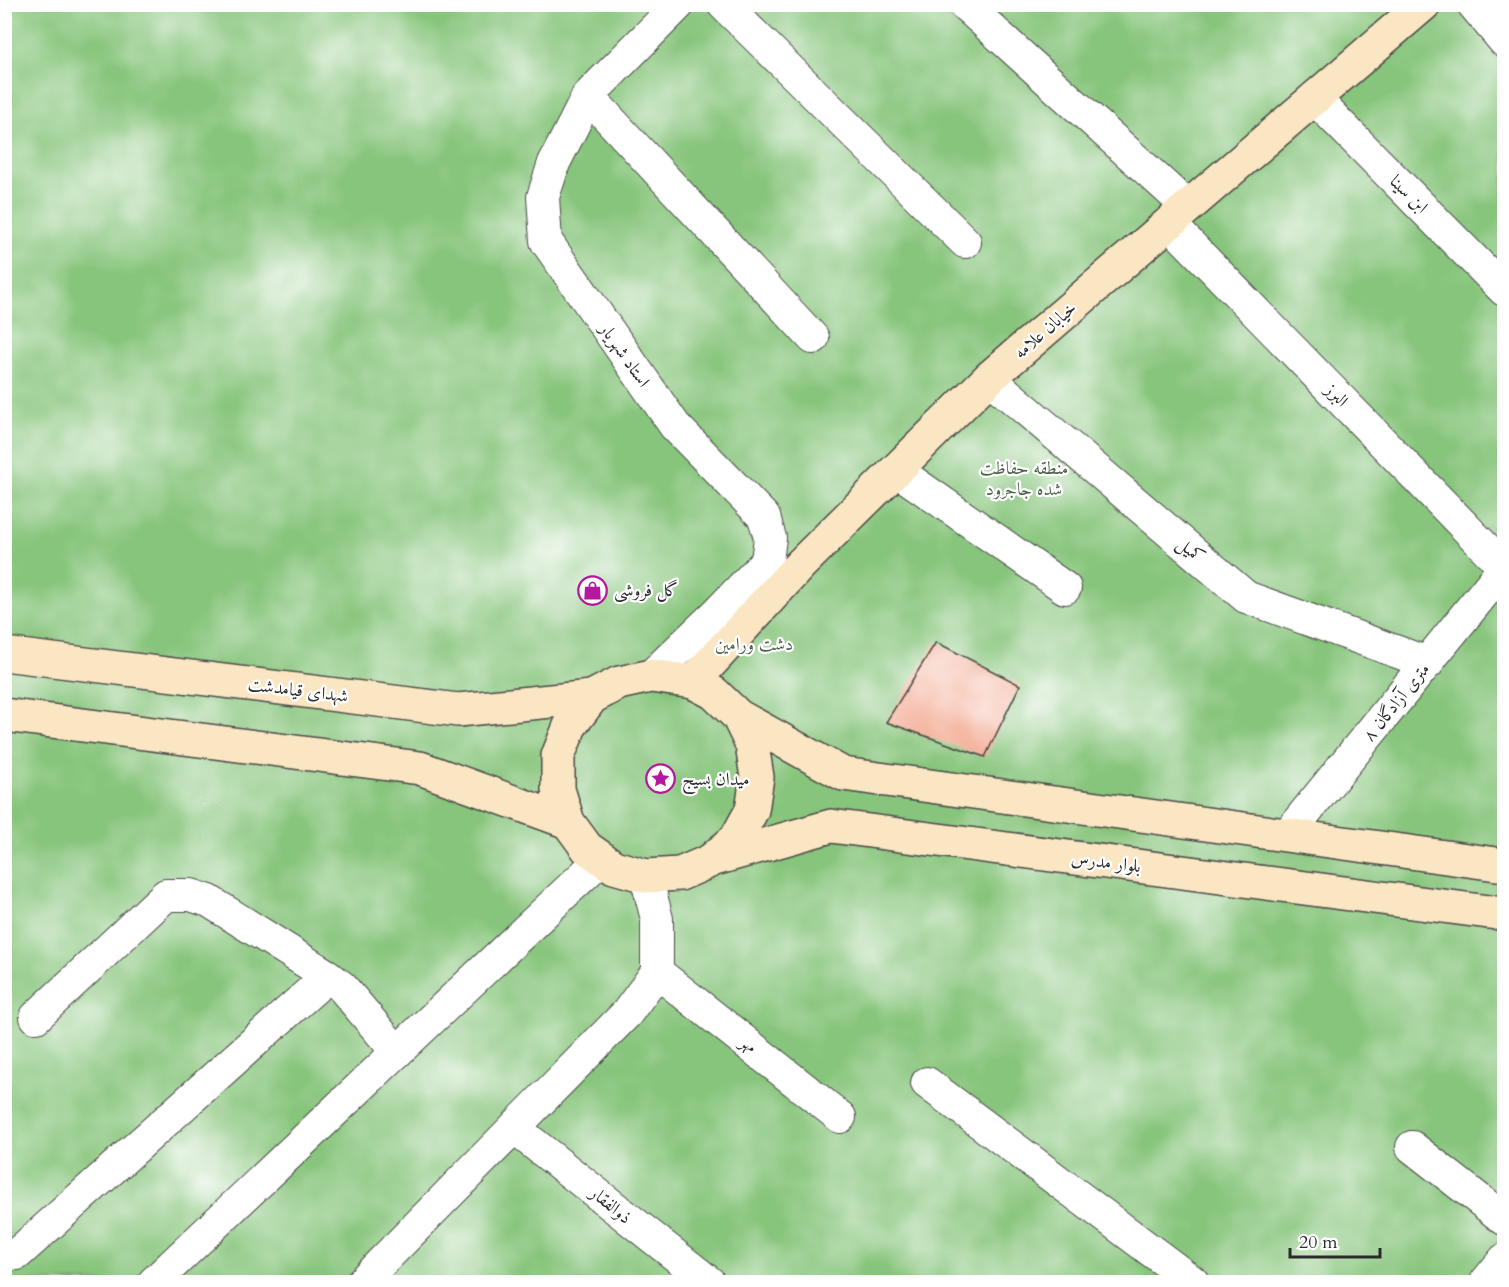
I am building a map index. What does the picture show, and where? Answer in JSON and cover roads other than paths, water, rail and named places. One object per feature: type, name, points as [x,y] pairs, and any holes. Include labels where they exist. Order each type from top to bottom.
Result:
[{"type":"main road","name":"خیابان علامه","points":[[693,682],[800,565],[989,378],[1424,4]]},
{"type":"main road","name":"شهدای قیامدشت","points":[[4,654],[458,710],[592,697]]},
{"type":"main road","points":[[738,716],[752,745],[757,777],[752,810],[735,839],[710,861],[680,874],[646,876],[614,867],[587,848],[568,822],[558,789],[558,756],[570,726],[592,697],[619,683],[651,676],[693,682],[714,693],[738,716],[843,774],[1504,865]]},
{"type":"main road","points":[[4,714],[420,768],[568,822]]},
{"type":"main road","name":"بلوار مدرس","points":[[710,861],[831,826],[1504,914]]},
{"type":"street","name":"استاد شهریار","points":[[651,676],[767,561],[770,538],[764,517],[675,426],[546,241],[543,197],[554,163],[588,96],[679,4]]},
{"type":"street","points":[[723,4],[965,242]]},
{"type":"street","name":"البرز","points":[[964,4],[1179,215],[1504,567]]},
{"type":"street","points":[[1473,4],[1504,41]]},
{"type":"street","points":[[588,96],[813,338]]},
{"type":"street","name":"ابن سینا","points":[[1314,98],[1504,290]]},
{"type":"street","name":"کمیل","points":[[989,378],[1246,597],[1428,663]]},
{"type":"street","points":[[896,470],[1065,588]]},
{"type":"street","name":"۸ متری آزادگان","points":[[1287,835],[1504,567]]},
{"type":"street","points":[[154,1282],[602,858]]},
{"type":"street","points":[[362,1282],[627,1012],[657,972],[657,919],[646,876]]},
{"type":"street","points":[[36,1017],[166,895],[191,895],[209,901],[328,976],[342,987],[397,1052]]},
{"type":"street","name":"مهر","points":[[657,972],[840,1117]]},
{"type":"street","points":[[17,1254],[328,976]]},
{"type":"street","points":[[927,1083],[1183,1280]]},
{"type":"street","name":"ذوالفقار","points":[[514,1128],[708,1282]]},
{"type":"street","points":[[1412,1147],[1504,1219]]},
{"type":"street","points":[[1486,1282],[1504,1260]]},
{"type":"place","name":"گل فروشی","points":[[593,590]]},
{"type":"place","name":"میدان بسیج","points":[[661,779]]},
{"type":"park label","name":"منطقه حفاظت شده جاجرود","points":[[1024,478]]},
{"type":"park label","name":"دشت ورامین","points":[[754,644]]}]
